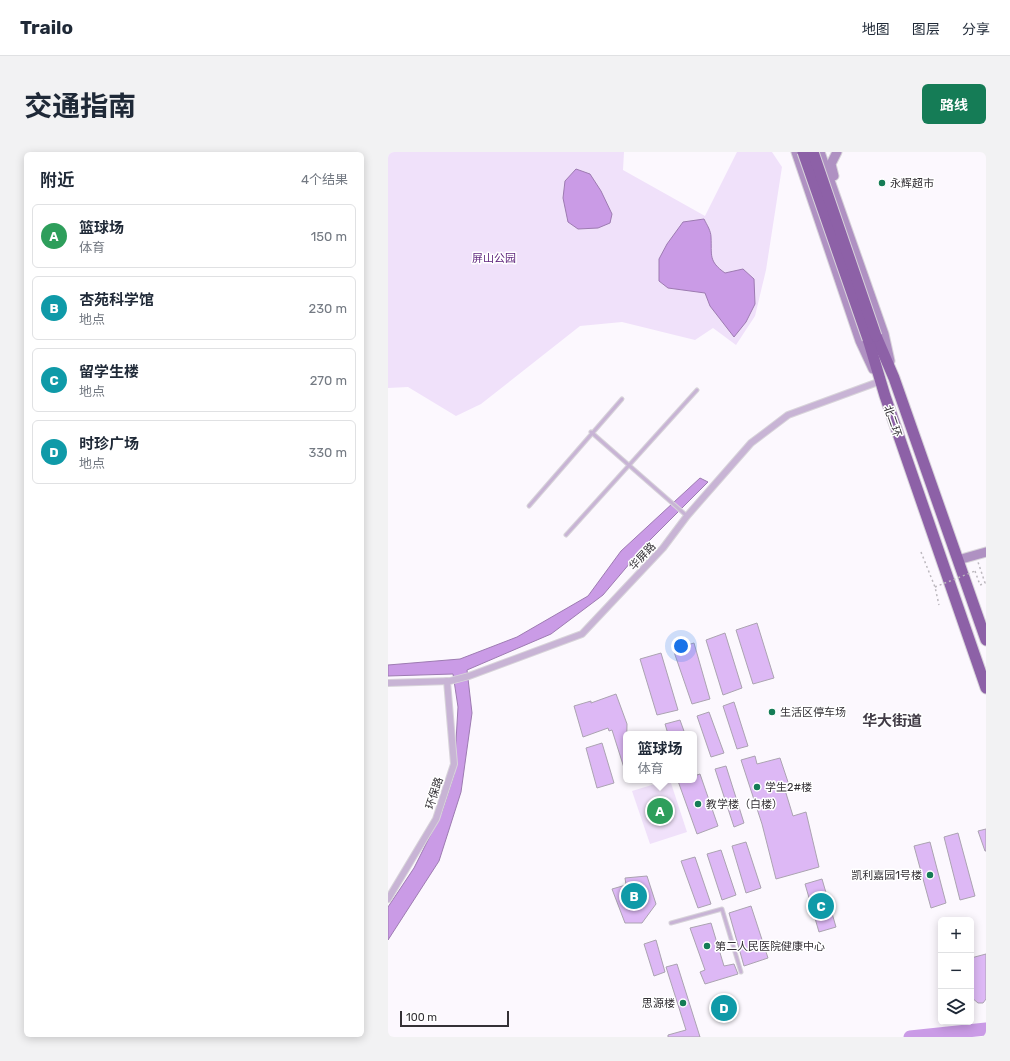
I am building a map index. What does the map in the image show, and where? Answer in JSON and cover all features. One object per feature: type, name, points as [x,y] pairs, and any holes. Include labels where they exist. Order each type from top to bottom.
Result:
[{"type":"highway","name":"北二环","points":[[813,152],[872,338],[885,396],[986,688]]},
{"type":"highway","name":"北二环","points":[[801,157],[872,338],[894,378],[986,640]]},
{"type":"main road","points":[[790,152],[801,157]]},
{"type":"main road","points":[[796,152],[801,157],[811,199],[860,341],[885,396]]},
{"type":"main road","points":[[820,152],[884,334],[894,378]]},
{"type":"main road","points":[[837,152],[831,164],[847,232]]},
{"type":"main road","points":[[811,199],[834,191]]},
{"type":"main road","points":[[958,560],[986,552]]},
{"type":"street","name":"华屏路","points":[[388,683],[449,681],[469,676],[582,634],[663,548],[687,516],[751,443],[788,415],[878,382]]},
{"type":"street","name":"环保路","points":[[388,899],[436,819],[454,764],[449,681]]},
{"type":"lane","points":[[566,535],[697,390]]},
{"type":"lane","points":[[529,506],[591,432],[622,399]]},
{"type":"lane","points":[[591,432],[687,516]]},
{"type":"lane","points":[[671,923],[722,908],[741,972]]},
{"type":"path","points":[[921,552],[935,587],[939,605]]},
{"type":"path","points":[[935,587],[975,571],[980,585],[985,583],[978,562]]},
{"type":"green space","name":"屏山公园","points":[[388,152],[624,152],[623,170],[705,216],[737,152],[772,152],[782,167],[766,270],[755,316],[736,345],[713,328],[695,340],[622,322],[580,326],[481,404],[456,416],[408,387],[388,388]]},
{"type":"green space","points":[[658,783],[671,783],[687,832],[650,844],[632,791]]},
{"type":"shaded area","points":[[576,169],[590,174],[601,191],[612,214],[610,223],[598,228],[578,229],[568,222],[563,198],[565,181]]},
{"type":"shaded area","points":[[704,219],[709,228],[711,237],[711,253],[713,261],[716,265],[725,273],[743,269],[754,279],[755,304],[746,322],[734,337],[710,306],[705,293],[668,288],[659,281],[659,259],[667,244],[683,222]]},
{"type":"shaded area","points":[[700,478],[708,482],[647,543],[603,595],[551,634],[467,670],[472,713],[461,792],[439,861],[388,940],[388,907],[414,868],[442,812],[454,775],[458,707],[453,674],[388,676],[388,665],[460,659],[517,637],[588,596],[621,551]]},
{"type":"building","points":[[757,623],[774,678],[753,684],[736,630]]},
{"type":"building","points":[[725,633],[742,688],[723,695],[706,640]]},
{"type":"building","points":[[694,643],[710,699],[692,704],[673,649]]},
{"type":"building","points":[[661,653],[678,710],[657,715],[640,659]]},
{"type":"building","points":[[616,694],[627,724],[627,731],[623,731],[623,765],[612,730],[609,731],[608,728],[583,737],[574,706],[591,701],[591,703]]},
{"type":"building","points":[[734,702],[748,746],[737,749],[723,706]]},
{"type":"building","points":[[709,712],[724,753],[711,757],[697,716]]},
{"type":"building","points":[[680,720],[684,731],[667,731],[665,724]]},
{"type":"building","points":[[602,743],[614,783],[597,788],[586,748]]},
{"type":"building","points":[[755,756],[757,764],[780,758],[790,788],[785,790],[793,816],[806,812],[819,867],[776,879],[762,824],[741,760]]},
{"type":"building","points":[[726,766],[744,823],[734,827],[715,769]]},
{"type":"building","name":"教学楼（白楼）","points":[[700,774],[718,826],[697,834],[679,783],[697,783],[697,775]]},
{"type":"building","points":[[986,829],[986,851],[985,851],[978,831]]},
{"type":"building","points":[[958,833],[975,896],[960,900],[944,837]]},
{"type":"building","points":[[746,842],[761,888],[746,893],[732,846]]},
{"type":"building","name":"凯利嘉园1号楼","points":[[930,842],[946,903],[931,908],[914,846]]},
{"type":"building","points":[[721,850],[736,895],[722,900],[707,854]]},
{"type":"building","points":[[695,857],[711,904],[698,908],[681,861]]},
{"type":"building","points":[[647,876],[656,904],[642,923],[625,923],[612,889],[626,885],[625,878]]},
{"type":"building","points":[[822,879],[836,927],[819,932],[805,884]]},
{"type":"building","points":[[751,906],[768,958],[744,966],[729,913]]},
{"type":"building","name":"第二人民医院健康中心","points":[[711,923],[724,966],[734,964],[738,974],[705,984],[700,972],[705,970],[690,928]]},
{"type":"building","points":[[656,940],[665,972],[654,976],[644,944]]},
{"type":"building","points":[[986,954],[986,999],[983,1003],[978,1003],[974,1000],[974,957]]},
{"type":"building","name":"思源楼","points":[[677,964],[700,1037],[668,1037],[668,1035],[686,1030],[666,967]]},
{"type":"waterway","points":[[910,1037],[986,1029]]},
{"type":"place","name":"永辉超市","points":[[882,183]]},
{"type":"place","name":"生活区停车场","points":[[772,712]]},
{"type":"place","name":"学生2#楼","points":[[757,787]]},
{"type":"place","name":"教学楼（白楼）","points":[[698,804]]},
{"type":"place","name":"篮球场","points":[[660,811]]},
{"type":"place","name":"凯利嘉园1号楼","points":[[930,875]]},
{"type":"place","name":"杏苑科学馆","points":[[634,896]]},
{"type":"place","name":"留学生楼","points":[[821,906]]},
{"type":"place","name":"第二人民医院健康中心","points":[[707,946]]},
{"type":"place","name":"思源楼","points":[[683,1003]]},
{"type":"place","name":"时珍广场","points":[[724,1008]]},
{"type":"district","name":"华大街道","points":[[892,721]]}]
